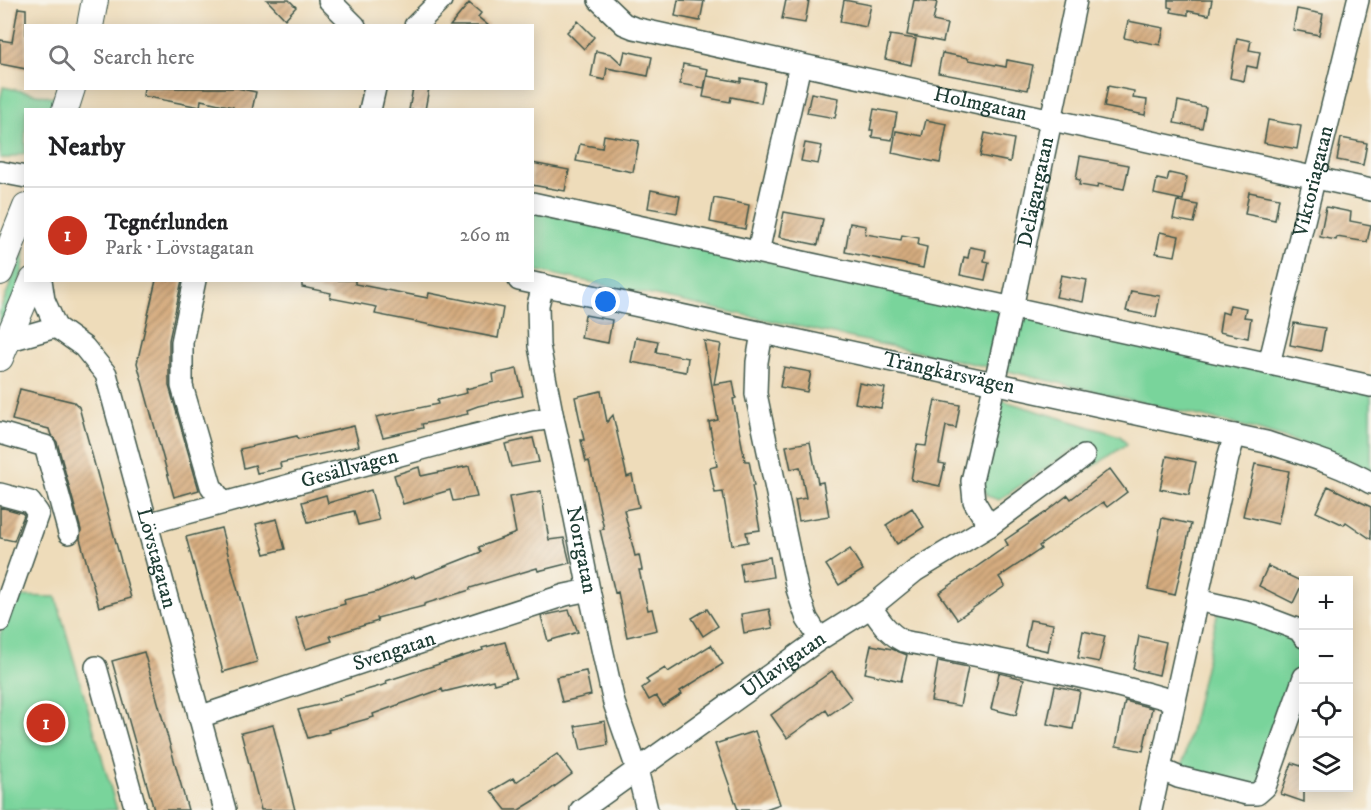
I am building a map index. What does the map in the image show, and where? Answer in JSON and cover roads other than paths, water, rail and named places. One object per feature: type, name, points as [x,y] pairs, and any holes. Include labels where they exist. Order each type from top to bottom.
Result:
[{"type":"main road","points":[[90,24],[95,0]]},
{"type":"main road","points":[[66,108],[71,90]]},
{"type":"main road","points":[[77,108],[79,90]]},
{"type":"main road","points":[[0,272],[24,212]]},
{"type":"main road","points":[[4,350],[32,282]]},
{"type":"street","points":[[329,0],[353,24]]},
{"type":"street","points":[[417,24],[441,0]]},
{"type":"street","name":"Holmgatan","points":[[599,0],[624,24],[634,28],[1371,190]]},
{"type":"street","name":"Delägargatan","points":[[993,383],[1012,308],[1076,0]]},
{"type":"street","name":"Viktoriagatan","points":[[1269,363],[1358,0]]},
{"type":"street","points":[[758,252],[800,65]]},
{"type":"street","points":[[370,108],[375,90]]},
{"type":"street","points":[[0,172],[24,177]]},
{"type":"street","points":[[534,203],[1371,386]]},
{"type":"street","points":[[4,350],[56,327],[44,300],[41,282]]},
{"type":"street","points":[[195,282],[182,342],[182,386],[211,486],[223,503]]},
{"type":"street","name":"Trängkårsvägen","points":[[529,282],[1266,442],[1316,458],[1356,474],[1371,483]]},
{"type":"street","name":"Norrgatan","points":[[543,285],[538,305],[539,346],[553,418],[614,703],[637,769],[647,810]]},
{"type":"street","name":"Lövstagatan","points":[[56,327],[84,347],[106,374],[225,810]]},
{"type":"street","points":[[762,333],[757,362],[756,394],[797,589],[807,619],[820,639]]},
{"type":"street","points":[[989,526],[974,501],[972,481],[993,383]]},
{"type":"street","name":"Gesällvägen","points":[[147,524],[451,441],[553,418]]},
{"type":"street","points":[[0,433],[45,446],[69,533]]},
{"type":"street","points":[[1151,810],[1228,458],[1235,435]]},
{"type":"street","name":"Ullavigatan","points":[[581,810],[820,639],[871,607],[915,571],[989,526],[1084,456]]},
{"type":"street","points":[[0,494],[30,502],[38,513],[7,581],[0,621]]},
{"type":"street","name":"Svengatan","points":[[199,717],[463,628],[565,595],[589,590]]},
{"type":"street","points":[[1197,600],[1254,614],[1299,630]]},
{"type":"street","points":[[871,607],[892,635],[903,641],[1022,664],[1174,701]]},
{"type":"street","points":[[96,667],[136,810]]},
{"type":"street","points":[[1160,769],[1178,777],[1247,794],[1257,794],[1265,788],[1302,684]]},
{"type":"place","name":"Tegnérlunden","points":[[46,723]]}]
